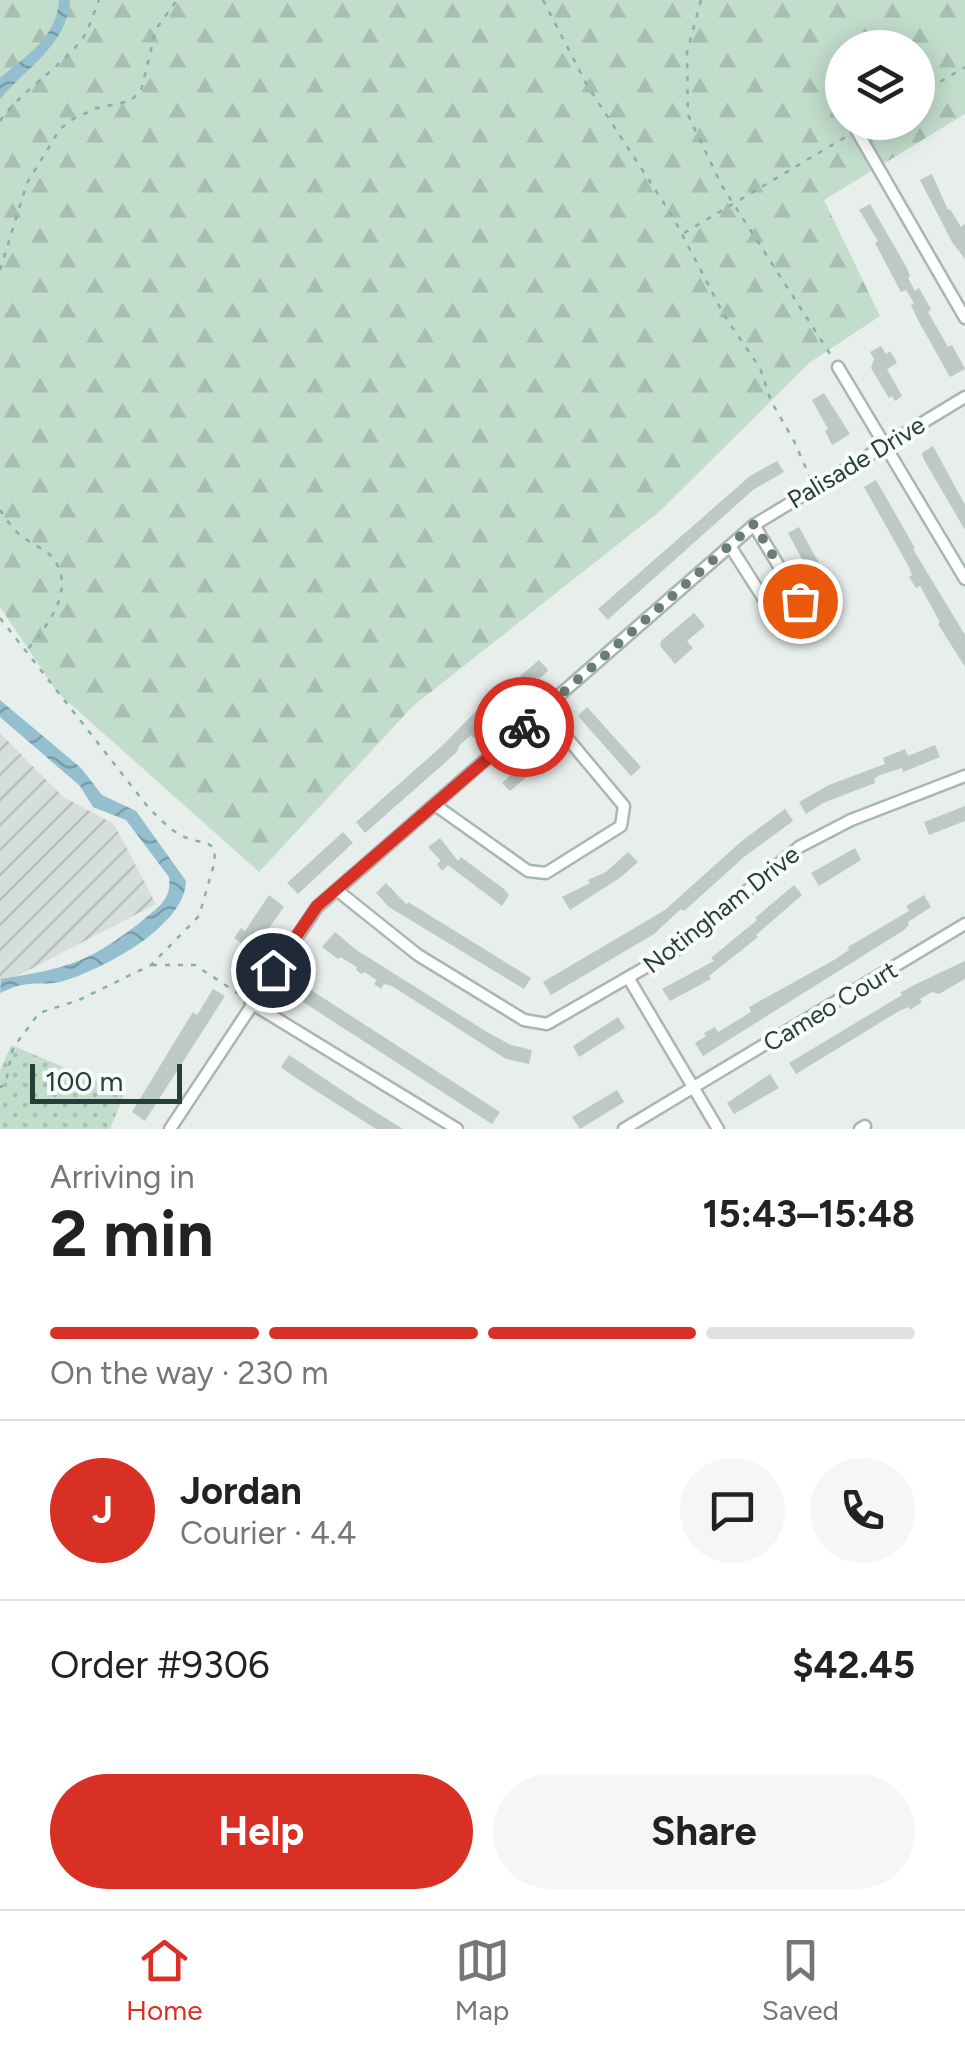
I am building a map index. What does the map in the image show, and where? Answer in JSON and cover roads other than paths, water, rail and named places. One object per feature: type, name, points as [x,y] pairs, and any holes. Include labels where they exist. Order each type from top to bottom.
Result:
[{"type":"street","points":[[863,140],[965,318]]},
{"type":"street","points":[[838,367],[965,578]]},
{"type":"street","name":"Palisade Drive","points":[[171,1129],[317,906],[754,524],[965,397]]},
{"type":"street","points":[[730,546],[781,626],[800,620],[800,601],[754,524]]},
{"type":"street","points":[[435,805],[528,871],[546,873],[621,826],[624,806],[543,709]]},
{"type":"street","name":"Notingham Drive","points":[[338,890],[418,954],[524,1020],[547,1024],[679,948],[799,847],[850,820],[965,776]]},
{"type":"street","name":"Cameo Court","points":[[624,1129],[965,924]]},
{"type":"street","points":[[629,980],[718,1129]]},
{"type":"street","points":[[251,1002],[457,1129]]},
{"type":"water","points":[[59,0],[70,0],[62,30],[0,99],[0,78],[46,35],[53,25]]},
{"type":"water","points":[[0,700],[81,768],[102,795],[136,811],[186,881],[172,915],[138,945],[60,982],[27,984],[0,993],[1,979],[61,967],[107,946],[159,907],[166,897],[169,877],[126,820],[93,807],[80,786],[0,717]]}]
